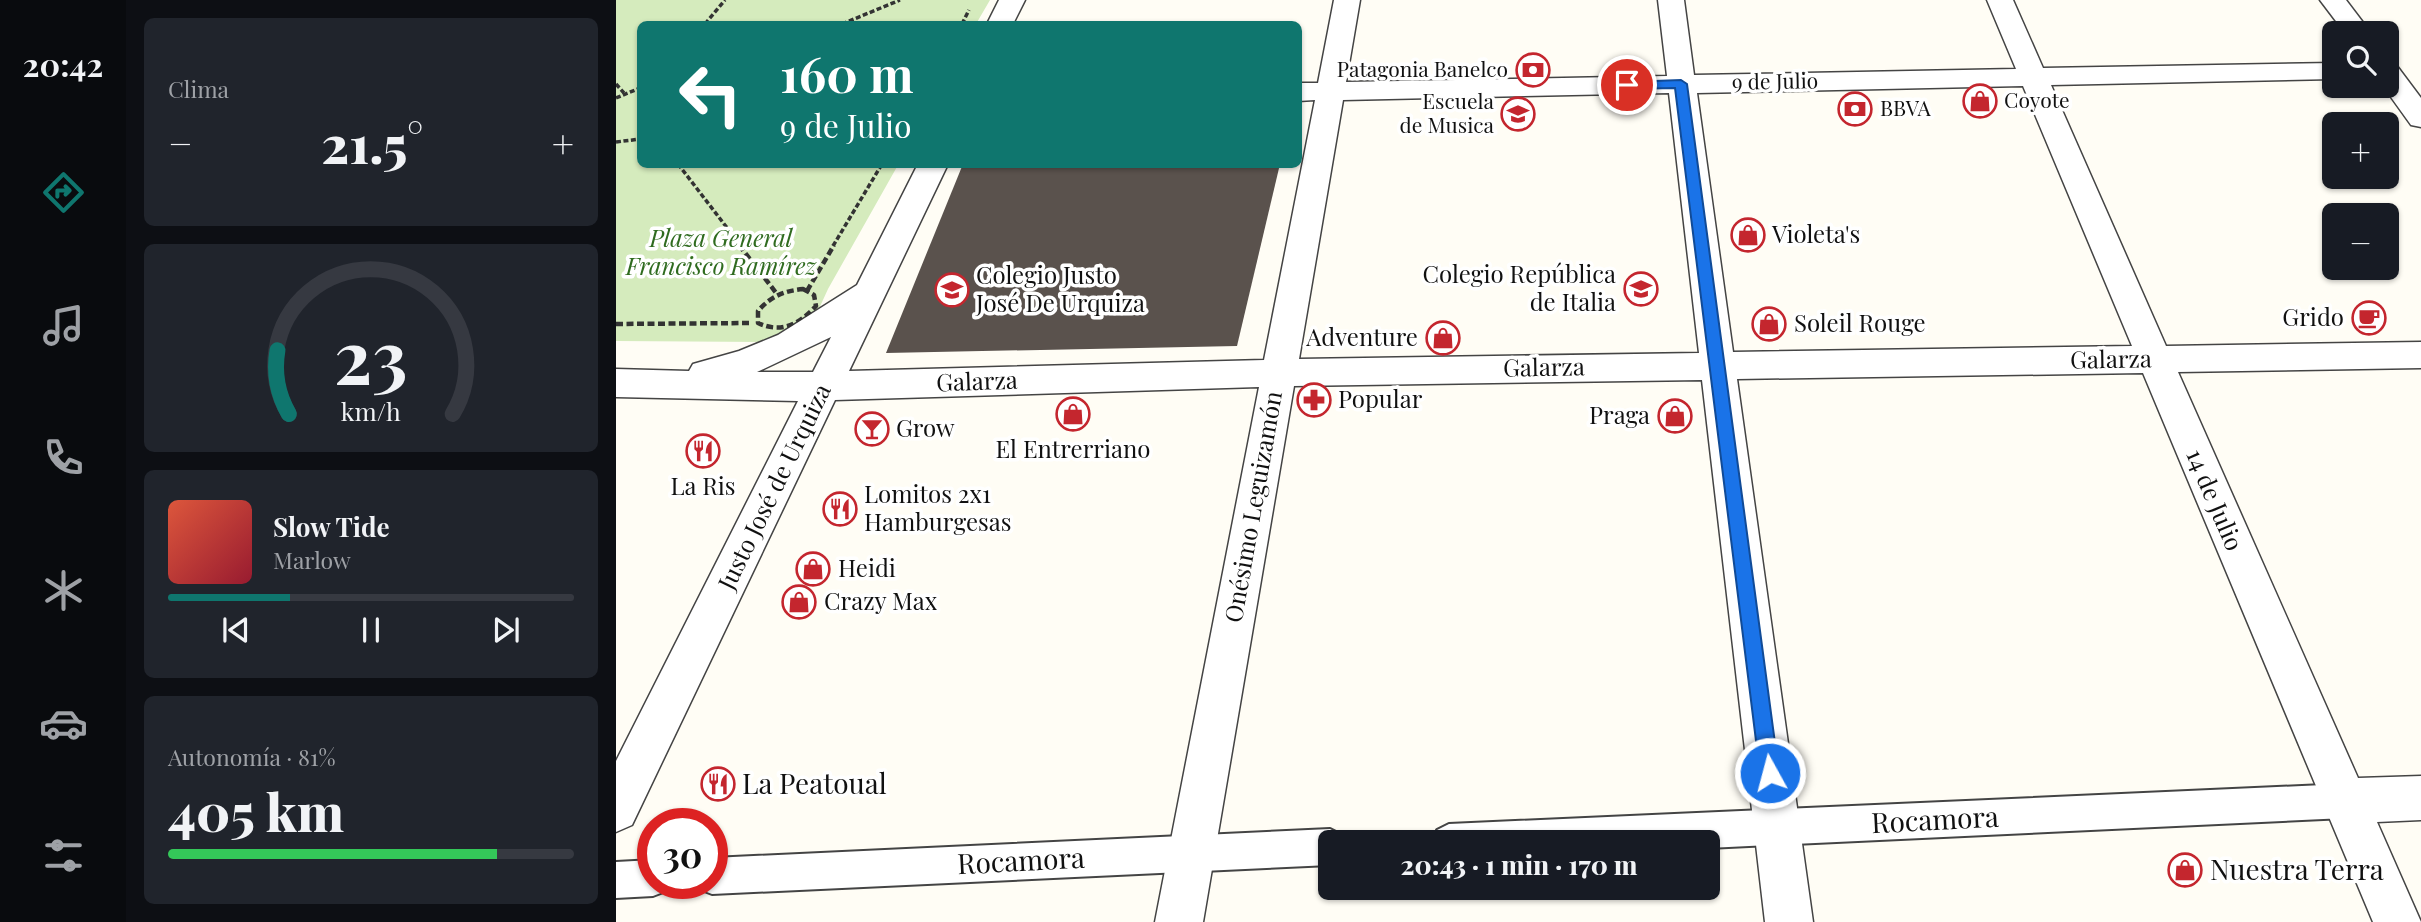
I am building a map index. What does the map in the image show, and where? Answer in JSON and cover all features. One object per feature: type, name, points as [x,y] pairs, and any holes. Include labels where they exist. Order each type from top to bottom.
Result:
[{"type":"street","points":[[1002,21],[1012,0]]},
{"type":"street","name":"Onésimo Leguizamón","points":[[1179,922],[1278,373],[1313,92],[1347,0]]},
{"type":"street","points":[[1671,0],[1789,922]]},
{"type":"street","name":"14 de Julio","points":[[2000,0],[2397,922]]},
{"type":"street","points":[[2333,0],[2349,21]]},
{"type":"street","points":[[2399,70],[2421,69]]},
{"type":"street","name":"9 de Julio","points":[[1313,92],[2322,71]]},
{"type":"street","points":[[2399,88],[2421,118]]},
{"type":"street","name":"Justo José de Urquiza","points":[[616,808],[931,168]]},
{"type":"street","name":"Galarza","points":[[667,383],[721,370],[796,343],[833,321],[872,288]]},
{"type":"street","name":"Galarza","points":[[616,383],[824,386],[1278,373],[2421,355]]},
{"type":"street","name":"Rocamora","points":[[1711,830],[2421,798]]},
{"type":"street","name":"Rocamora","points":[[728,875],[1318,848]]},
{"type":"street","points":[[616,880],[637,879]]},
{"type":"path","points":[[708,21],[725,0]]},
{"type":"path","points":[[849,21],[901,0]]},
{"type":"path","points":[[616,84],[624,93]]},
{"type":"path","points":[[616,98],[637,89]]},
{"type":"path","points":[[617,144],[637,140]]},
{"type":"path","points":[[681,168],[777,294]]},
{"type":"path","points":[[807,291],[880,168]]},
{"type":"path","points":[[616,324],[758,323]]},
{"type":"green space","name":"Plaza General Francisco Ramírez","points":[[616,0],[990,0],[978,21],[637,21],[637,168],[896,168],[828,289],[812,324],[763,342],[616,341]]},
{"type":"building","points":[[961,168],[1279,168],[1237,346],[886,353]]},
{"type":"place","name":"Patagonia Banelco","points":[[1533,70]]},
{"type":"place","name":"Coyote","points":[[1980,101]]},
{"type":"place","name":"BBVA","points":[[1855,109]]},
{"type":"place","name":"Escuela de Musica","points":[[1518,114]]},
{"type":"place","name":"Violeta's","points":[[1748,235]]},
{"type":"place","name":"Colegio República de Italia","points":[[1641,289]]},
{"type":"place","name":"Colegio Justo José De Urquiza","points":[[952,290]]},
{"type":"place","name":"Grido","points":[[2369,318]]},
{"type":"place","name":"Soleil Rouge","points":[[1769,324]]},
{"type":"place","name":"Adventure","points":[[1443,338]]},
{"type":"place","name":"Popular","points":[[1314,400]]},
{"type":"place","name":"El Entrerriano","points":[[1073,414]]},
{"type":"place","name":"Praga","points":[[1675,416]]},
{"type":"place","name":"Grow","points":[[872,429]]},
{"type":"place","name":"La Ris","points":[[703,451]]},
{"type":"place","name":"Lomitos 2x1 Hamburgesas","points":[[840,509]]},
{"type":"place","name":"Heidi","points":[[813,569]]},
{"type":"place","name":"Crazy Max","points":[[799,602]]},
{"type":"place","name":"La Peatoual","points":[[718,784]]},
{"type":"place","name":"Nuestra Terra","points":[[2185,870]]},
{"type":"route","points":[[1627,85],[1681,84],[1770,773]]}]
